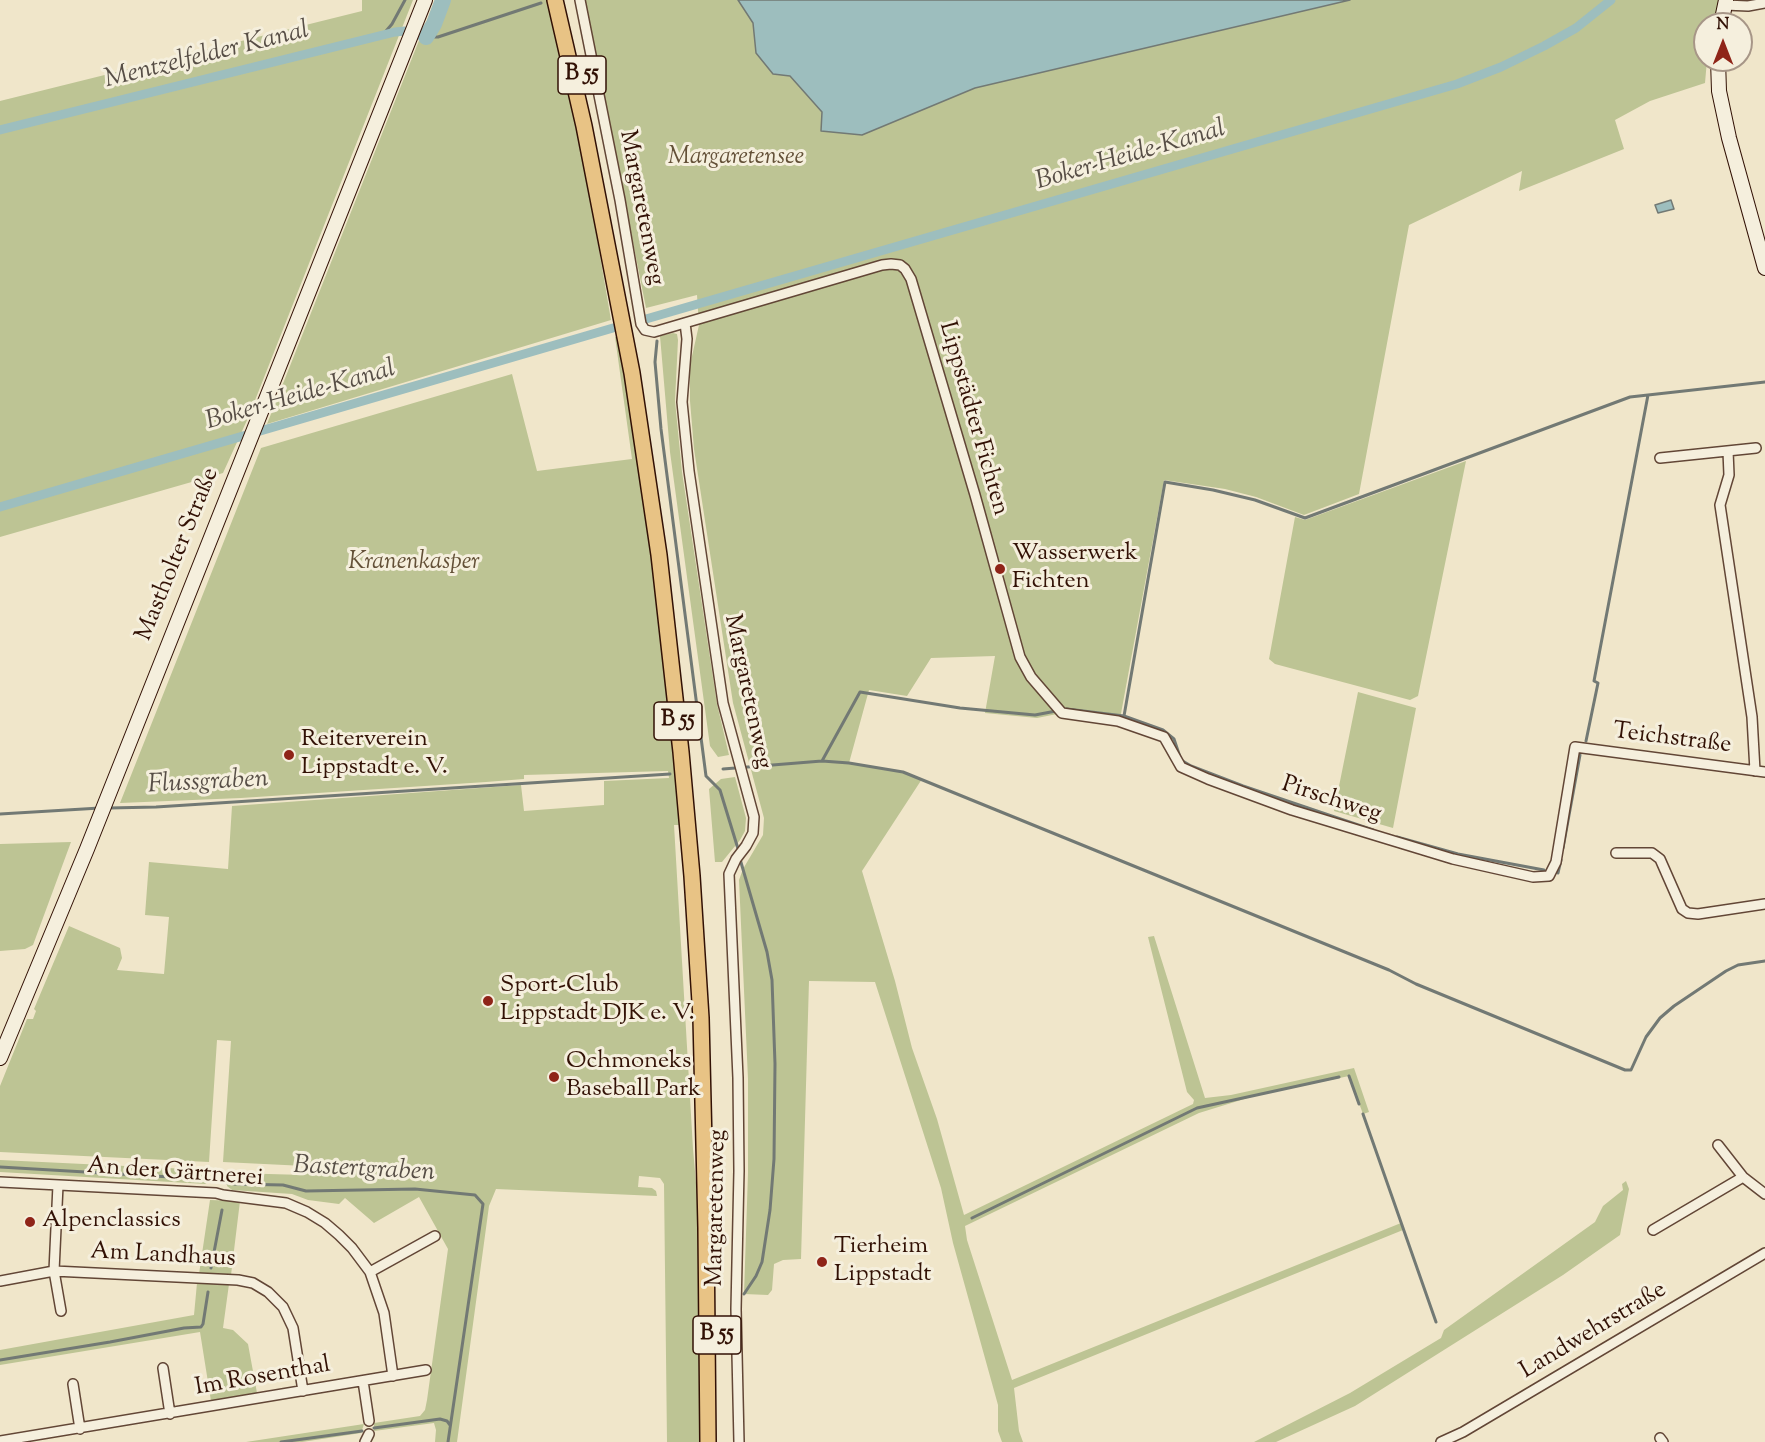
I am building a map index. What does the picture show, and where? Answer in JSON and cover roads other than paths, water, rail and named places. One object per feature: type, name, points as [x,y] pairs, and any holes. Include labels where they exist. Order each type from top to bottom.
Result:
[{"type":"main road","name":"B 55","points":[[555,0],[584,126],[632,373],[659,555],[681,752],[701,1018],[708,1442]]},
{"type":"main road","name":"B 55","points":[[564,0],[601,161],[645,397],[668,553],[691,750],[711,1028],[716,1217],[718,1442]]},
{"type":"street","name":"Mastholter Straße","points":[[0,1058],[100,816],[425,0]]},
{"type":"street","name":"Margaretenweg","points":[[580,0],[618,189],[642,324],[645,330],[654,332],[685,323],[687,339],[682,402],[689,471],[723,703],[753,817],[753,833],[729,874],[738,1078],[739,1172],[736,1309],[740,1442]]},
{"type":"street","points":[[1725,2],[1748,6],[1765,3]]},
{"type":"street","points":[[1718,72],[1719,91],[1729,138],[1765,268]]},
{"type":"street","name":"Lippstädter Fichten","points":[[685,323],[882,265],[900,265],[905,269],[911,279],[1020,657]]},
{"type":"street","points":[[1660,458],[1756,448]]},
{"type":"street","points":[[1728,452],[1729,475],[1720,505],[1760,771]]},
{"type":"street","name":"Pirschweg","points":[[1020,657],[1031,677],[1062,713],[1118,721],[1164,737],[1181,766],[1208,779],[1292,810],[1453,859],[1533,877],[1549,876],[1556,862],[1575,747]]},
{"type":"street","name":"Teichstraße","points":[[1575,747],[1760,771]]},
{"type":"street","points":[[1616,853],[1652,853],[1660,859],[1682,909],[1688,913],[1698,914],[1765,904]]},
{"type":"street","points":[[1718,1145],[1743,1177],[1765,1194]]},
{"type":"street","points":[[1653,1230],[1743,1177]]},
{"type":"street","name":"An der Gärtnerei","points":[[0,1182],[216,1193],[286,1203],[316,1217],[339,1234],[370,1272],[384,1314],[393,1376]]},
{"type":"street","name":"An der Gärtnerei","points":[[54,1271],[58,1185]]},
{"type":"street","points":[[370,1272],[435,1236]]},
{"type":"street","name":"Landwehrstraße","points":[[1441,1442],[1463,1432],[1765,1253]]},
{"type":"street","name":"Am Landhaus","points":[[54,1271],[61,1311]]},
{"type":"street","name":"Am Landhaus","points":[[0,1281],[54,1271],[238,1280],[253,1283],[268,1292],[283,1307],[293,1328],[303,1391]]},
{"type":"street","name":"Im Rosenthal","points":[[163,1368],[170,1414]]},
{"type":"street","name":"Im Rosenthal","points":[[0,1442],[426,1370]]},
{"type":"street","name":"Im Rosenthal","points":[[363,1381],[369,1421]]},
{"type":"street","points":[[73,1384],[80,1429]]},
{"type":"street","points":[[1463,1432],[1470,1442]]},
{"type":"water","name":"Margaretensee","points":[[738,0],[1350,0],[975,88],[862,135],[821,131],[822,112],[790,76],[773,74],[756,53],[753,23]]},
{"type":"water","points":[[1671,200],[1674,209],[1658,213],[1655,205]]},
{"type":"waterway","points":[[381,37],[392,24],[405,0]]},
{"type":"waterway","points":[[426,37],[434,24],[443,0]]},
{"type":"waterway","name":"Boker-Heide-Kanal","points":[[646,319],[1457,84],[1501,67],[1544,46],[1576,28],[1611,0]]},
{"type":"waterway","points":[[426,37],[438,37],[541,3]]},
{"type":"waterway","name":"Mentzelfelder Kanal","points":[[0,130],[395,32],[405,31],[426,37]]},
{"type":"waterway","name":"Boker-Heide-Kanal","points":[[0,507],[613,328]]},
{"type":"waterway","points":[[657,341],[655,362],[661,429],[706,776],[720,790],[739,852]]},
{"type":"waterway","points":[[1124,716],[1165,482],[1255,500],[1305,518],[1630,397],[1765,382]]},
{"type":"waterway","points":[[1586,741],[1598,683],[1594,681],[1648,395]]},
{"type":"waterway","points":[[822,761],[860,692],[960,708],[1035,715],[1056,711]]},
{"type":"waterway","points":[[1063,710],[1124,716],[1163,730],[1174,739],[1181,760],[1191,766],[1373,830]]},
{"type":"waterway","points":[[1563,848],[1580,755]]},
{"type":"waterway","points":[[723,769],[822,761],[903,772],[1389,970],[1416,984],[1625,1070],[1631,1070],[1646,1037],[1660,1018],[1674,1006],[1738,965],[1765,961]]},
{"type":"waterway","name":"Flussgraben","points":[[109,808],[156,807],[670,774]]},
{"type":"waterway","name":"Flussgraben","points":[[0,814],[100,808]]},
{"type":"waterway","points":[[1397,837],[1458,854],[1544,870]]},
{"type":"waterway","points":[[740,859],[767,952],[772,980],[775,1064],[774,1159],[770,1210],[762,1262],[744,1294]]},
{"type":"waterway","points":[[1558,873],[1561,860]]},
{"type":"waterway","points":[[1349,1076],[1359,1104]]},
{"type":"waterway","points":[[972,1218],[1197,1108],[1339,1077]]},
{"type":"waterway","points":[[1363,1114],[1436,1322]]},
{"type":"waterway","name":"Bastertgraben","points":[[0,1167],[205,1179],[235,1184],[283,1185],[306,1191],[415,1189],[475,1195],[483,1204],[448,1442]]},
{"type":"waterway","points":[[211,1268],[222,1210]]},
{"type":"waterway","points":[[0,1360],[201,1327],[208,1292]]},
{"type":"waterway","points":[[374,1428],[440,1419],[447,1421],[450,1425]]},
{"type":"waterway","points":[[281,1442],[362,1431]]},
{"type":"place","name":"Wasserwerk Fichten","points":[[1000,569]]},
{"type":"place","name":"Reiterverein Lippstadt e. V.","points":[[289,755]]},
{"type":"place","name":"Sport-Club Lippstadt DJK e. V.","points":[[488,1001]]},
{"type":"place","name":"Ochmoneks Baseball Park","points":[[554,1077]]},
{"type":"place","name":"Alpenclassics","points":[[30,1222]]},
{"type":"place","name":"Tierheim Lippstadt","points":[[822,1262]]},
{"type":"park label","name":"Kranenkasper","points":[[414,564]]}]
